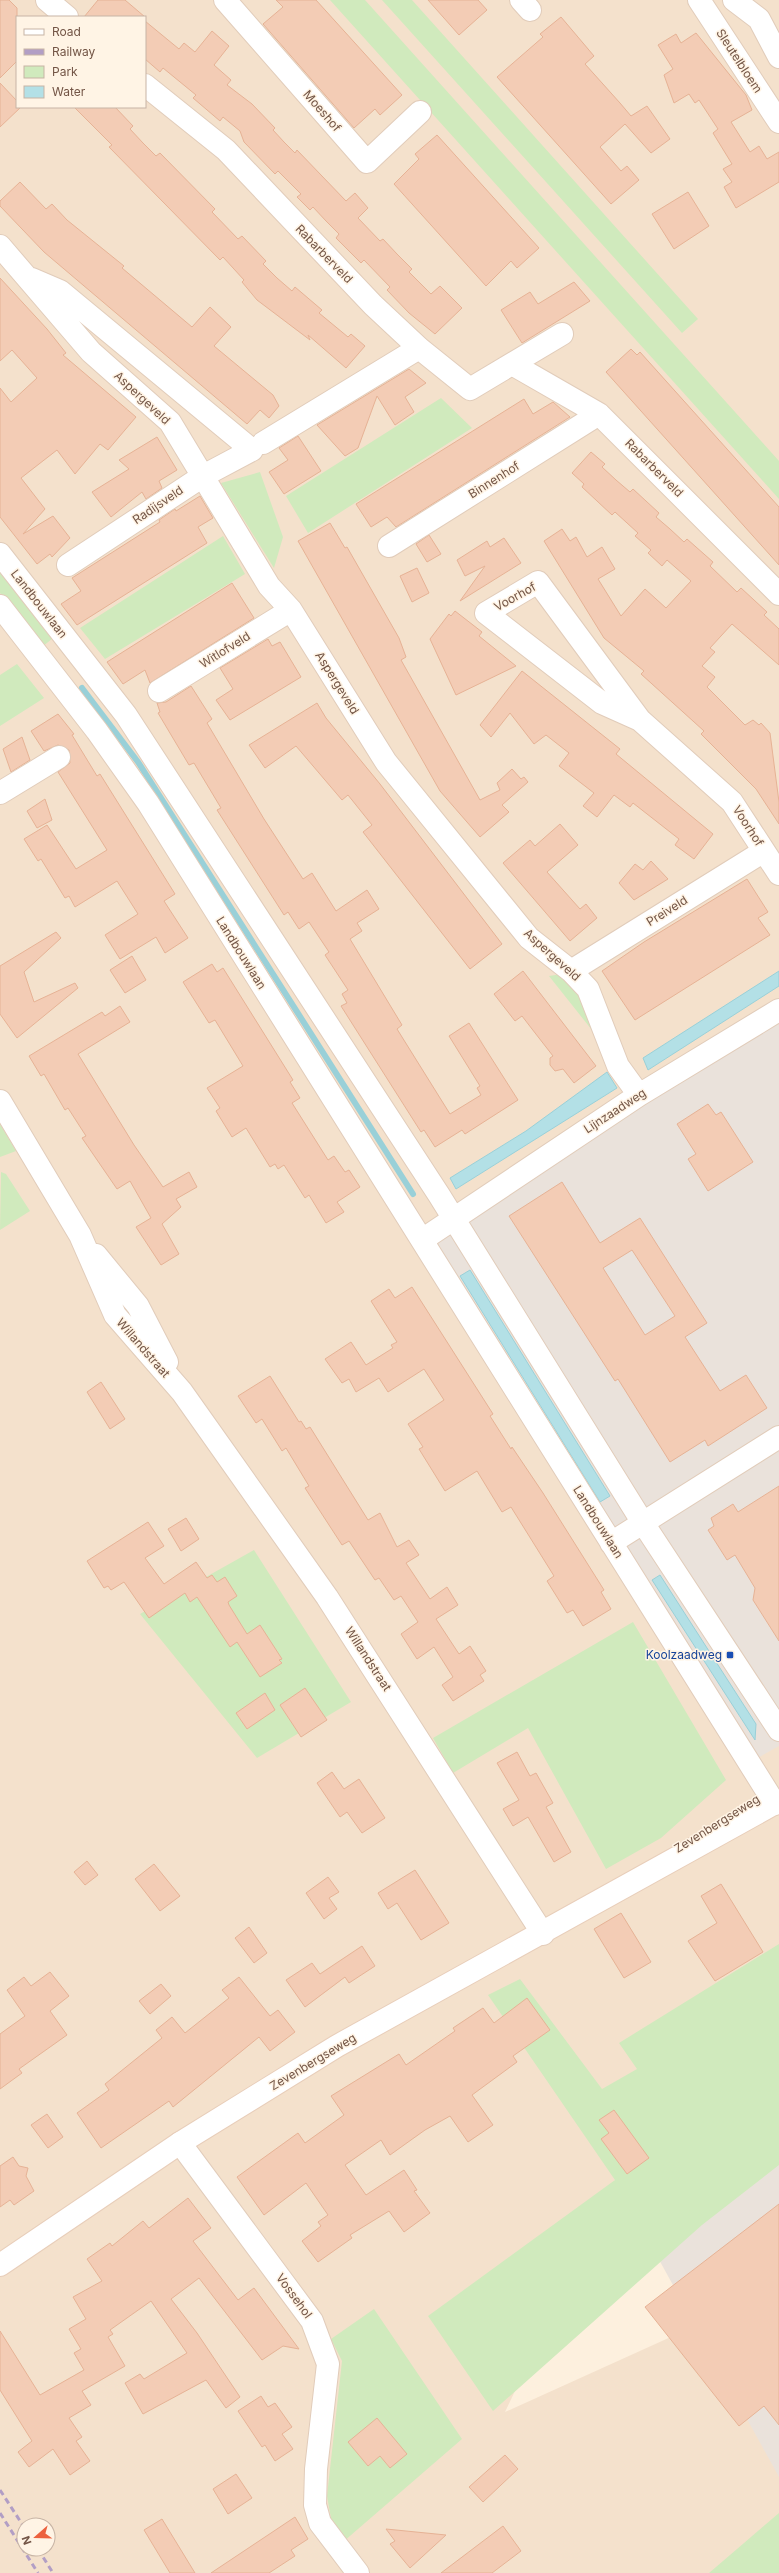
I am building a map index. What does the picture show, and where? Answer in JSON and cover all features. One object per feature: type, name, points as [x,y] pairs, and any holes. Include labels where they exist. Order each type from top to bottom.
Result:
[{"type":"street","points":[[47,0],[66,16]]},
{"type":"street","name":"Sleutelbloem","points":[[699,0],[779,122]]},
{"type":"street","points":[[734,0],[759,19],[779,56]]},
{"type":"street","name":"Moeshof","points":[[231,2],[367,162],[420,112]]},
{"type":"street","name":"Rabarberveld","points":[[146,85],[226,150],[373,305],[420,348],[470,389],[562,334]]},
{"type":"street","name":"Aspergeveld","points":[[0,246],[91,352],[170,422],[269,586],[291,610],[386,762],[529,938],[571,971],[588,989],[618,1066],[638,1095]]},
{"type":"street","name":"Aspergeveld","points":[[26,276],[60,291],[257,446]]},
{"type":"street","name":"Radijsveld","points":[[68,565],[203,476],[257,446],[420,348]]},
{"type":"street","name":"Rabarberveld","points":[[512,364],[599,414],[779,594]]},
{"type":"street","name":"Binnenhof","points":[[389,546],[599,414]]},
{"type":"street","name":"Landbouwlaan","points":[[0,554],[126,715],[453,1217],[643,1523],[779,1730]]},
{"type":"street","name":"Voorhof","points":[[640,720],[602,704],[486,613],[538,582],[640,720],[732,802],[779,874]]},
{"type":"street","name":"Landbouwlaan","points":[[0,606],[52,672],[148,803],[611,1542],[775,1796]]},
{"type":"street","name":"Witlofveld","points":[[159,691],[291,610]]},
{"type":"street","points":[[52,672],[78,654]]},
{"type":"street","points":[[0,793],[59,757]]},
{"type":"street","name":"Preiveld","points":[[571,971],[764,851]]},
{"type":"street","name":"Lijnzaadweg","points":[[453,1217],[638,1095],[779,1010]]},
{"type":"street","name":"Willandstraat","points":[[0,1101],[80,1235],[138,1306],[182,1392],[327,1597],[543,1934]]},
{"type":"street","points":[[422,1240],[453,1217]]},
{"type":"street","points":[[611,1542],[779,1436]]},
{"type":"street","name":"Zevenbergseweg","points":[[0,2265],[180,2143],[337,2046],[543,1934],[638,1880],[775,1796]]},
{"type":"street","name":"Vossehol","points":[[180,2143],[312,2321],[328,2364],[316,2469],[315,2505],[320,2523],[350,2570]]},
{"type":"shaded area","points":[[0,0],[779,0],[779,2098],[615,2180],[505,2412],[779,2288],[779,2573],[0,2573]]},
{"type":"shaded area","points":[[779,1007],[779,1746],[740,1768],[412,1241]]},
{"type":"shaded area","points":[[779,2098],[779,2477],[615,2180]]},
{"type":"green space","points":[[330,0],[365,0],[779,461],[779,499]]},
{"type":"green space","points":[[382,0],[412,0],[698,319],[682,333]]},
{"type":"green space","points":[[441,398],[472,428],[308,533],[286,496]]},
{"type":"green space","points":[[260,472],[283,537],[274,568],[221,483]]},
{"type":"green space","points":[[223,536],[245,574],[105,659],[80,628]]},
{"type":"green space","points":[[0,570],[53,638],[42,647],[0,593]]},
{"type":"green space","points":[[17,664],[44,698],[0,726],[0,675]]},
{"type":"green space","points":[[562,974],[582,992],[603,1044],[549,976]]},
{"type":"green space","points":[[0,1124],[16,1151],[0,1157]]},
{"type":"green space","points":[[1,1172],[6,1174],[30,1211],[0,1230]]},
{"type":"green space","points":[[254,1550],[351,1702],[257,1758],[140,1614]]},
{"type":"green space","points":[[633,1622],[726,1780],[661,1838],[606,1869],[528,1728],[453,1773],[433,1738]]},
{"type":"green space","points":[[779,1944],[779,2165],[702,2225],[493,2411],[428,2316],[615,2180],[488,1995],[520,1979],[602,2089],[637,2069],[619,2043]]},
{"type":"green space","points":[[374,2309],[462,2439],[343,2542],[332,2524],[327,2496],[342,2361],[331,2339]]},
{"type":"green space","points":[[779,2513],[779,2573],[709,2573]]},
{"type":"water","points":[[779,971],[779,986],[648,1070],[643,1058]]},
{"type":"water","points":[[607,1072],[617,1088],[456,1189],[450,1178],[526,1131]]},
{"type":"water","points":[[470,1270],[610,1496],[600,1502],[460,1276]]},
{"type":"water","points":[[660,1575],[756,1724],[755,1740],[652,1580]]},
{"type":"building","points":[[0,0],[9,0],[17,8],[16,62],[0,78]]},
{"type":"building","points":[[98,0],[125,0],[144,16],[85,16]]},
{"type":"building","points":[[276,0],[316,0],[402,95],[380,115],[375,109],[354,128],[263,24],[283,7]]},
{"type":"building","points":[[428,0],[478,0],[487,10],[459,35]]},
{"type":"building","points":[[561,17],[594,56],[585,64],[631,116],[647,106],[670,139],[651,153],[625,124],[600,147],[621,171],[627,166],[639,180],[611,204],[497,77],[543,37],[540,34]]},
{"type":"building","points":[[146,22],[179,49],[184,43],[195,52],[212,31],[229,46],[214,65],[231,80],[227,85],[252,104],[275,128],[273,130],[284,142],[295,153],[297,150],[346,201],[355,193],[368,208],[358,218],[380,241],[383,239],[412,269],[409,272],[431,294],[440,286],[462,308],[435,334],[409,313],[387,290],[390,287],[364,260],[361,263],[336,238],[339,234],[313,207],[310,210],[297,197],[301,194],[278,171],[275,174],[244,142],[240,131],[223,117],[220,121],[193,98],[196,95],[163,68],[160,72],[146,60]]},
{"type":"building","points":[[696,33],[746,95],[752,110],[731,122],[750,152],[759,146],[767,159],[779,152],[779,182],[736,208],[724,187],[732,182],[723,169],[732,164],[713,133],[718,129],[699,100],[695,103],[689,94],[674,103],[664,75],[673,69],[658,45],[676,34],[681,43]]},
{"type":"building","points":[[0,83],[16,100],[16,108],[20,108],[0,127]]},
{"type":"building","points":[[75,108],[116,108],[133,126],[130,129],[143,143],[156,156],[160,153],[215,209],[212,212],[238,239],[242,236],[266,261],[263,264],[277,278],[292,291],[295,287],[322,310],[319,313],[348,337],[351,334],[365,346],[346,368],[308,335],[310,340],[257,300],[242,282],[244,280],[223,257],[220,260],[109,147],[112,145]]},
{"type":"building","points":[[437,135],[539,248],[517,268],[511,261],[486,286],[394,184],[419,159],[415,154]]},
{"type":"building","points":[[20,182],[46,209],[52,204],[67,220],[124,266],[122,268],[192,327],[210,307],[231,327],[214,346],[273,395],[279,406],[269,418],[260,410],[247,424],[44,252],[0,206],[0,201]]},
{"type":"building","points":[[688,192],[709,226],[674,249],[652,214]]},
{"type":"building","points":[[0,278],[47,329],[66,353],[63,355],[136,417],[108,450],[100,444],[75,474],[57,450],[21,478],[45,509],[23,534],[53,516],[70,538],[52,557],[50,554],[37,564],[0,517],[0,388],[11,402],[37,378],[12,350],[0,361]]},
{"type":"building","points":[[574,282],[590,301],[522,343],[501,310],[530,292],[538,304]]},
{"type":"building","points":[[631,349],[637,355],[640,352],[779,507],[779,565],[606,372]]},
{"type":"building","points":[[409,369],[426,383],[405,397],[414,412],[395,425],[377,396],[358,448],[345,456],[317,425]]},
{"type":"building","points":[[524,399],[533,414],[553,402],[570,417],[396,527],[387,517],[371,527],[356,504]]},
{"type":"building","points":[[298,436],[321,471],[284,494],[269,472],[288,460],[279,448]]},
{"type":"building","points":[[157,437],[177,470],[159,481],[162,488],[146,499],[142,492],[111,517],[92,492],[129,469],[119,460]]},
{"type":"building","points":[[591,452],[605,464],[602,467],[616,480],[630,492],[633,489],[659,513],[656,517],[684,542],[687,539],[713,562],[710,566],[737,592],[741,588],[767,612],[764,615],[779,629],[779,665],[732,624],[710,648],[715,652],[702,666],[715,677],[707,687],[745,725],[753,720],[759,725],[761,723],[770,733],[779,802],[779,824],[756,789],[701,734],[704,731],[641,674],[644,671],[604,638],[544,541],[562,529],[570,541],[576,537],[587,557],[602,547],[615,569],[598,579],[621,616],[645,589],[666,608],[691,581],[667,560],[662,566],[648,553],[651,550],[635,536],[638,533],[615,512],[612,515],[582,487],[584,484],[572,473]]},
{"type":"building","points":[[200,496],[213,518],[198,527],[207,543],[77,625],[61,604],[81,591],[72,578],[160,522],[159,520],[175,509],[176,511]]},
{"type":"building","points":[[330,523],[345,548],[347,547],[399,638],[406,657],[401,660],[480,800],[500,790],[497,783],[512,769],[521,779],[524,777],[528,782],[502,805],[509,812],[480,837],[440,791],[298,541]]},
{"type":"building","points":[[429,535],[441,554],[427,562],[416,544]]},
{"type":"building","points":[[504,538],[521,563],[460,601],[485,566],[465,576],[457,560],[487,541],[490,547]]},
{"type":"building","points":[[417,568],[429,593],[412,602],[400,576]]},
{"type":"building","points":[[232,583],[254,618],[150,683],[145,670],[123,684],[107,662]]},
{"type":"building","points":[[455,611],[482,632],[479,636],[516,666],[456,695],[430,639],[449,614],[451,616]]},
{"type":"building","points":[[268,639],[272,646],[280,642],[301,677],[230,720],[216,700],[233,689],[220,668]]},
{"type":"building","points":[[522,671],[620,749],[616,754],[713,834],[694,859],[675,845],[679,839],[633,803],[630,807],[614,795],[597,817],[583,806],[594,793],[559,766],[569,753],[546,735],[534,744],[510,713],[491,737],[480,725]]},
{"type":"building","points":[[191,686],[212,719],[207,723],[264,819],[303,879],[312,873],[336,911],[367,890],[379,909],[357,923],[362,931],[350,939],[402,1025],[397,1029],[450,1114],[481,1095],[477,1088],[480,1086],[449,1036],[469,1023],[518,1100],[465,1134],[462,1130],[435,1147],[424,1130],[421,1132],[341,1006],[347,1003],[342,994],[348,990],[325,955],[329,952],[309,922],[299,929],[288,912],[284,915],[217,810],[221,808],[194,763],[189,765],[158,713],[160,712],[157,703],[166,702]]},
{"type":"building","points":[[317,703],[326,718],[380,784],[502,944],[470,969],[363,832],[372,825],[348,795],[342,800],[296,746],[265,768],[249,745]]},
{"type":"building","points":[[58,714],[74,734],[72,735],[97,776],[100,774],[175,894],[164,901],[188,938],[165,953],[156,937],[120,959],[105,935],[138,914],[117,881],[75,907],[69,896],[65,898],[41,859],[38,861],[24,839],[47,825],[76,869],[107,850],[58,772],[70,763],[69,750],[58,745],[44,751],[31,731]]},
{"type":"building","points":[[22,737],[30,760],[11,772],[3,749]]},
{"type":"building","points":[[45,799],[52,820],[37,828],[27,811]]},
{"type":"building","points":[[560,824],[578,845],[547,872],[580,909],[586,904],[597,918],[570,941],[503,863],[530,840],[535,846]]},
{"type":"building","points":[[651,861],[668,879],[634,900],[619,883],[635,864],[643,870]]},
{"type":"building","points":[[747,879],[768,912],[758,918],[770,935],[635,1020],[602,971],[644,942]]},
{"type":"building","points":[[56,932],[61,938],[24,972],[34,1002],[75,983],[78,988],[17,1038],[0,1014],[0,966]]},
{"type":"building","points":[[132,956],[146,980],[125,993],[110,970]]},
{"type":"building","points":[[212,964],[217,972],[223,968],[293,1080],[290,1082],[300,1098],[292,1103],[328,1160],[334,1156],[345,1172],[349,1170],[360,1187],[337,1202],[344,1212],[326,1223],[309,1195],[305,1198],[284,1165],[278,1169],[275,1164],[270,1167],[246,1128],[232,1137],[216,1111],[220,1108],[207,1088],[243,1066],[215,1020],[209,1023],[183,982]]},
{"type":"building","points":[[523,971],[596,1066],[574,1083],[563,1069],[555,1071],[550,1065],[550,1058],[553,1056],[522,1016],[515,1021],[494,994]]},
{"type":"building","points":[[120,1006],[130,1022],[78,1054],[134,1145],[163,1187],[189,1172],[197,1187],[176,1199],[181,1207],[162,1224],[179,1254],[161,1265],[136,1227],[151,1218],[130,1181],[117,1189],[82,1138],[86,1136],[68,1108],[65,1110],[44,1074],[41,1076],[29,1056],[102,1012],[105,1016]]},
{"type":"building","points":[[708,1104],[716,1115],[721,1112],[753,1162],[708,1191],[688,1159],[696,1154],[677,1124]]},
{"type":"building","points":[[562,1182],[600,1243],[640,1218],[707,1323],[685,1337],[720,1391],[746,1375],[767,1408],[708,1446],[705,1440],[670,1462],[618,1379],[615,1381],[509,1216]],"holes":[[[632,1250],[675,1316],[645,1335],[603,1268]]]},
{"type":"building","points":[[412,1287],[493,1414],[490,1416],[511,1449],[512,1447],[543,1493],[604,1590],[601,1592],[611,1609],[583,1626],[573,1610],[567,1613],[547,1581],[554,1576],[511,1507],[502,1512],[477,1471],[445,1491],[419,1449],[423,1447],[408,1424],[444,1400],[424,1369],[388,1392],[379,1378],[356,1392],[349,1379],[342,1383],[325,1359],[351,1342],[366,1365],[393,1348],[391,1345],[397,1342],[371,1301],[389,1289],[395,1298]]},
{"type":"building","points":[[270,1376],[299,1422],[301,1421],[306,1429],[310,1427],[368,1520],[380,1513],[397,1547],[409,1540],[419,1555],[406,1563],[430,1599],[447,1587],[458,1605],[436,1619],[459,1654],[470,1646],[486,1671],[480,1675],[484,1681],[453,1701],[442,1685],[453,1677],[434,1647],[417,1659],[401,1634],[418,1622],[401,1596],[394,1600],[379,1578],[375,1580],[349,1541],[342,1545],[305,1488],[309,1486],[286,1448],[282,1451],[262,1419],[256,1423],[238,1396]]},
{"type":"building","points":[[101,1382],[125,1419],[110,1429],[87,1392]]},
{"type":"building","points":[[779,1486],[779,1641],[753,1600],[755,1588],[735,1555],[727,1560],[708,1530],[714,1526],[711,1518],[733,1504],[738,1512]]},
{"type":"building","points":[[186,1518],[199,1539],[181,1551],[168,1529]]},
{"type":"building","points":[[148,1522],[164,1546],[145,1558],[164,1584],[196,1562],[207,1578],[212,1575],[217,1582],[225,1577],[237,1596],[228,1602],[229,1605],[247,1634],[260,1625],[282,1659],[279,1660],[282,1663],[260,1677],[237,1642],[230,1647],[197,1597],[190,1602],[185,1593],[149,1618],[124,1582],[111,1590],[108,1586],[104,1588],[87,1561]]},
{"type":"building","points":[[305,1688],[327,1720],[301,1737],[280,1705]]},
{"type":"building","points":[[265,1693],[275,1710],[247,1729],[236,1713]]},
{"type":"building","points":[[517,1752],[530,1776],[536,1773],[553,1803],[546,1807],[571,1852],[554,1862],[528,1817],[513,1826],[503,1809],[519,1800],[497,1763]]},
{"type":"building","points":[[332,1772],[344,1789],[359,1779],[385,1818],[362,1833],[347,1812],[340,1817],[317,1783]]},
{"type":"building","points":[[87,1861],[98,1875],[85,1885],[74,1872]]},
{"type":"building","points":[[154,1864],[180,1896],[160,1911],[135,1879]]},
{"type":"building","points":[[415,1870],[449,1923],[421,1940],[397,1903],[388,1909],[378,1893]]},
{"type":"building","points":[[328,1877],[339,1892],[329,1898],[337,1909],[324,1919],[306,1893]]},
{"type":"building","points":[[721,1884],[763,1952],[715,1981],[688,1941],[717,1923],[701,1896]]},
{"type":"building","points":[[621,1913],[651,1962],[624,1978],[594,1929]]},
{"type":"building","points":[[249,1927],[267,1953],[254,1963],[235,1938]]},
{"type":"building","points":[[362,1946],[375,1966],[349,1983],[345,1977],[305,2007],[286,1980],[312,1963],[320,1974]]},
{"type":"building","points":[[50,1972],[69,1996],[50,2011],[67,2035],[19,2069],[22,2073],[0,2089],[0,2034],[25,2016],[7,1990],[24,1977],[31,1986]]},
{"type":"building","points":[[239,1977],[270,2016],[278,2010],[295,2032],[270,2051],[259,2037],[173,2107],[169,2101],[101,2148],[77,2113],[109,2090],[105,2084],[162,2038],[156,2030],[172,2017],[185,2033],[229,1998],[222,1990]]},
{"type":"building","points":[[161,1984],[171,1996],[150,2014],[139,2001]]},
{"type":"building","points":[[527,1998],[550,2030],[513,2056],[517,2062],[472,2095],[493,2125],[468,2142],[450,2116],[425,2130],[390,2155],[381,2140],[345,2165],[366,2195],[404,2170],[417,2190],[414,2191],[430,2213],[404,2232],[389,2211],[350,2235],[352,2238],[318,2262],[302,2241],[321,2226],[318,2222],[328,2215],[306,2183],[264,2215],[237,2177],[298,2133],[305,2143],[344,2115],[331,2096],[399,2054],[406,2065],[455,2031],[453,2028],[483,2008],[494,2023]]},
{"type":"building","points":[[614,2110],[649,2158],[627,2174],[601,2139],[609,2133],[599,2120]]},
{"type":"building","points":[[47,2114],[63,2137],[48,2148],[31,2125]]},
{"type":"building","points":[[13,2157],[19,2166],[28,2168],[26,2176],[34,2191],[14,2205],[10,2200],[0,2207],[0,2166]]},
{"type":"building","points":[[188,2198],[211,2228],[193,2241],[238,2300],[254,2288],[299,2349],[283,2346],[262,2360],[199,2278],[171,2299],[197,2333],[240,2397],[226,2408],[206,2380],[143,2414],[125,2383],[140,2374],[144,2379],[187,2353],[151,2301],[110,2330],[113,2334],[108,2337],[125,2366],[82,2391],[91,2405],[69,2418],[82,2437],[76,2441],[90,2461],[70,2475],[53,2449],[29,2467],[18,2452],[32,2441],[0,2390],[0,2331],[40,2395],[84,2370],[74,2353],[81,2349],[69,2329],[86,2319],[73,2297],[102,2281],[87,2259],[110,2243],[112,2246],[143,2221],[149,2228]]},
{"type":"building","points":[[779,2204],[779,2425],[764,2406],[739,2426],[645,2307]]},
{"type":"building","points":[[261,2396],[268,2407],[275,2403],[292,2427],[282,2434],[293,2449],[275,2461],[265,2445],[262,2447],[238,2411]]},
{"type":"building","points":[[377,2418],[407,2454],[390,2468],[380,2456],[368,2466],[348,2442]]},
{"type":"building","points":[[505,2455],[518,2469],[483,2502],[469,2487]]},
{"type":"building","points":[[236,2474],[252,2498],[228,2514],[213,2489]]},
{"type":"building","points":[[295,2517],[308,2539],[291,2550],[295,2556],[269,2573],[211,2573]]},
{"type":"building","points":[[162,2519],[195,2573],[170,2573],[144,2530]]},
{"type":"building","points":[[503,2526],[521,2551],[492,2573],[441,2573]]},
{"type":"building","points":[[386,2529],[446,2535],[410,2568],[390,2544],[395,2541]]},
{"type":"waterway","points":[[82,688],[138,762],[413,1194]]},
{"type":"railway","points":[[0,2490],[18,2517]]},
{"type":"railway","points":[[0,2513],[38,2573]]},
{"type":"railway","points":[[43,2557],[53,2573]]},
{"type":"place","name":"Koolzaadweg","points":[[730,1655]]}]
